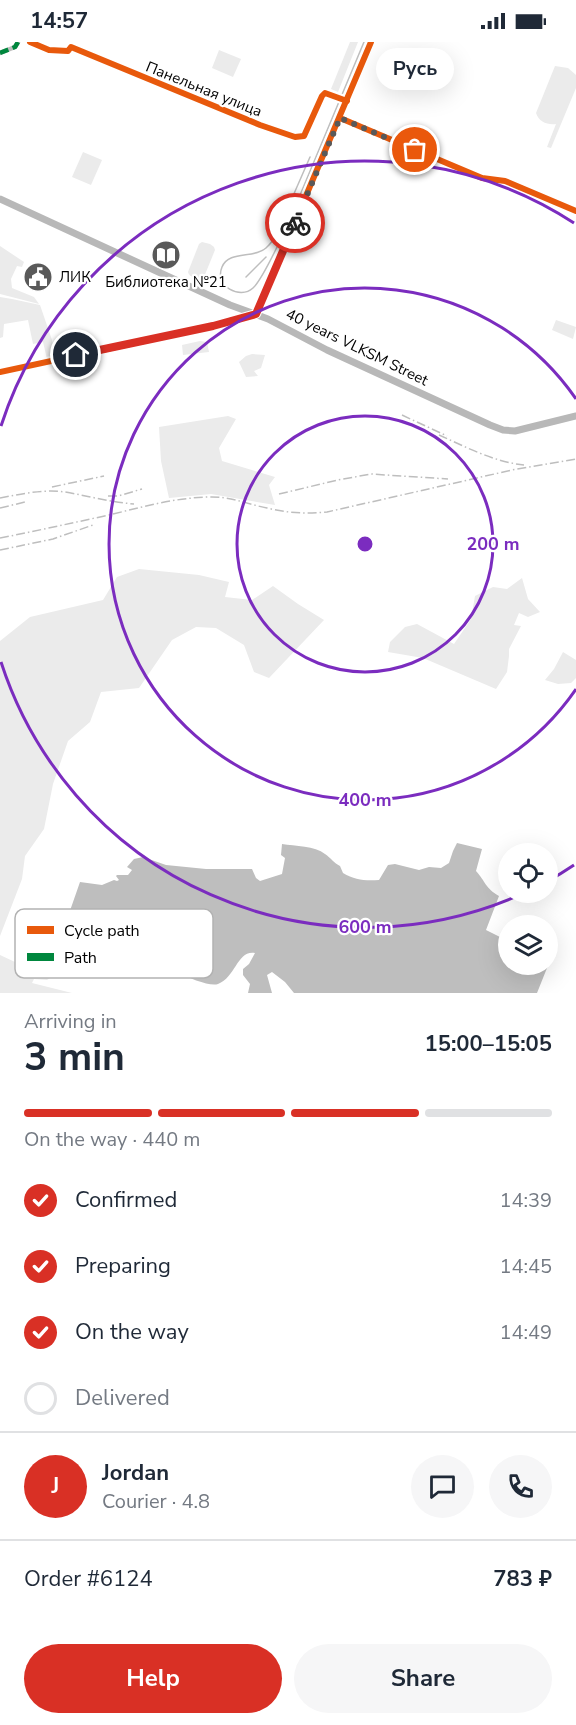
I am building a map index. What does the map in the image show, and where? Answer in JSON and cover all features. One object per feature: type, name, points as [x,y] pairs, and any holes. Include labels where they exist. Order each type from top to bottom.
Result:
[{"type":"main road","name":"40 years VLKSM Street","points":[[0,199],[221,301],[268,319],[327,350],[502,430],[515,431],[576,416]]},
{"type":"street","points":[[0,53],[15,47],[18,42]]},
{"type":"street","name":"Панельная улица","points":[[30,42],[49,50],[68,51],[71,47],[260,125],[295,137],[301,137],[306,133],[325,93],[347,101]]},
{"type":"street","points":[[0,372],[213,326],[256,314],[371,42]]},
{"type":"street","points":[[340,118],[483,178],[501,179],[576,212]]},
{"type":"shaded area","points":[[350,42],[358,42],[338,92],[331,89]]},
{"type":"shaded area","points":[[219,50],[241,59],[233,77],[212,68]]},
{"type":"shaded area","points":[[555,66],[568,68],[576,75],[576,88],[551,148],[547,147],[556,124],[544,122],[536,113]]},
{"type":"shaded area","points":[[83,152],[102,160],[91,185],[72,177]]},
{"type":"shaded area","points":[[202,242],[210,244],[215,250],[202,279],[188,272],[199,244]]},
{"type":"shaded area","points":[[0,246],[24,262],[22,267],[17,266],[11,279],[12,288],[34,297],[39,304],[0,294]]},
{"type":"shaded area","points":[[0,297],[40,305],[52,340],[54,358],[47,359],[43,342],[33,344],[28,320],[4,324],[3,337],[0,338]]},
{"type":"shaded area","points":[[556,320],[576,327],[573,339],[552,330]]},
{"type":"shaded area","points":[[200,341],[207,342],[209,352],[183,355],[182,345]]},
{"type":"shaded area","points":[[252,354],[265,355],[261,368],[254,371],[258,376],[246,377],[239,362]]},
{"type":"shaded area","points":[[228,416],[236,419],[219,448],[222,461],[275,477],[269,485],[275,505],[211,494],[169,498],[161,461],[159,427]]},
{"type":"shaded area","points":[[139,569],[199,575],[229,582],[225,597],[252,600],[273,586],[324,620],[269,678],[254,672],[244,645],[216,628],[196,627],[172,640],[139,688],[101,692],[90,722],[68,741],[53,784],[44,829],[25,856],[22,879],[0,936],[0,641],[30,617],[103,600],[117,577]]},
{"type":"shaded area","points":[[522,578],[528,599],[540,612],[528,617],[519,613],[514,625],[521,626],[509,649],[507,672],[496,689],[423,658],[388,652],[390,642],[405,627],[417,624],[454,644],[471,619],[475,596],[493,587],[507,589]]},
{"type":"shaded area","points":[[563,652],[576,660],[576,678],[571,683],[558,684],[545,680],[554,669]]},
{"type":"shaded area","points":[[457,843],[482,849],[476,871],[488,887],[498,895],[486,930],[498,936],[498,975],[544,975],[537,993],[294,993],[272,972],[267,975],[272,993],[248,993],[250,984],[243,975],[243,969],[255,953],[244,956],[229,976],[218,984],[190,978],[213,978],[213,909],[71,909],[80,882],[102,885],[117,881],[119,880],[117,875],[128,875],[132,870],[127,867],[134,859],[143,857],[166,865],[206,869],[252,869],[260,881],[282,874],[285,858],[281,855],[282,844],[316,849],[340,866],[343,873],[356,879],[379,880],[388,865],[395,864],[419,870],[429,867],[441,868],[449,863]]},
{"type":"shaded area","points":[[0,955],[15,962],[15,978],[50,978],[47,980],[34,979],[32,983],[72,993],[0,993]]},
{"type":"tram line","points":[[310,157],[278,231],[270,244],[261,251],[230,258],[222,267],[222,280],[235,292],[248,291],[253,288],[266,269],[285,231],[364,42]]},
{"type":"tram line","points":[[246,277],[266,257]]},
{"type":"railway","points":[[402,415],[447,436]]},
{"type":"railway","points":[[439,435],[491,457],[524,465]]},
{"type":"railway","points":[[0,538],[158,503],[195,498],[223,498],[289,512],[327,512],[512,470],[576,459]]},
{"type":"railway","points":[[279,494],[371,474],[448,479]]},
{"type":"railway","points":[[52,487],[104,476]]},
{"type":"railway","points":[[108,496],[118,496],[142,489]]},
{"type":"railway","points":[[0,498],[32,492],[57,491],[134,504]]},
{"type":"railway","points":[[0,508],[25,502]]},
{"type":"railway","points":[[0,550],[53,539],[93,525]]},
{"type":"marked path","points":[[0,53],[15,47],[18,42]]},
{"type":"cycle path","points":[[30,42],[49,50],[68,51],[71,47],[260,125],[295,137],[304,136],[325,93],[347,101]]},
{"type":"cycle path","points":[[0,372],[213,326],[256,314],[371,42]]},
{"type":"cycle path","points":[[340,118],[482,178],[505,181],[576,211]]},
{"type":"way so far","points":[[295,223],[340,118],[415,150]]},
{"type":"place","name":"Русь","points":[[415,150]]},
{"type":"place","name":"Библиотека №21","points":[[166,255]]},
{"type":"place","name":"ЛИК","points":[[38,277]]},
{"type":"route","points":[[76,355],[213,326],[256,314],[295,223]]}]
